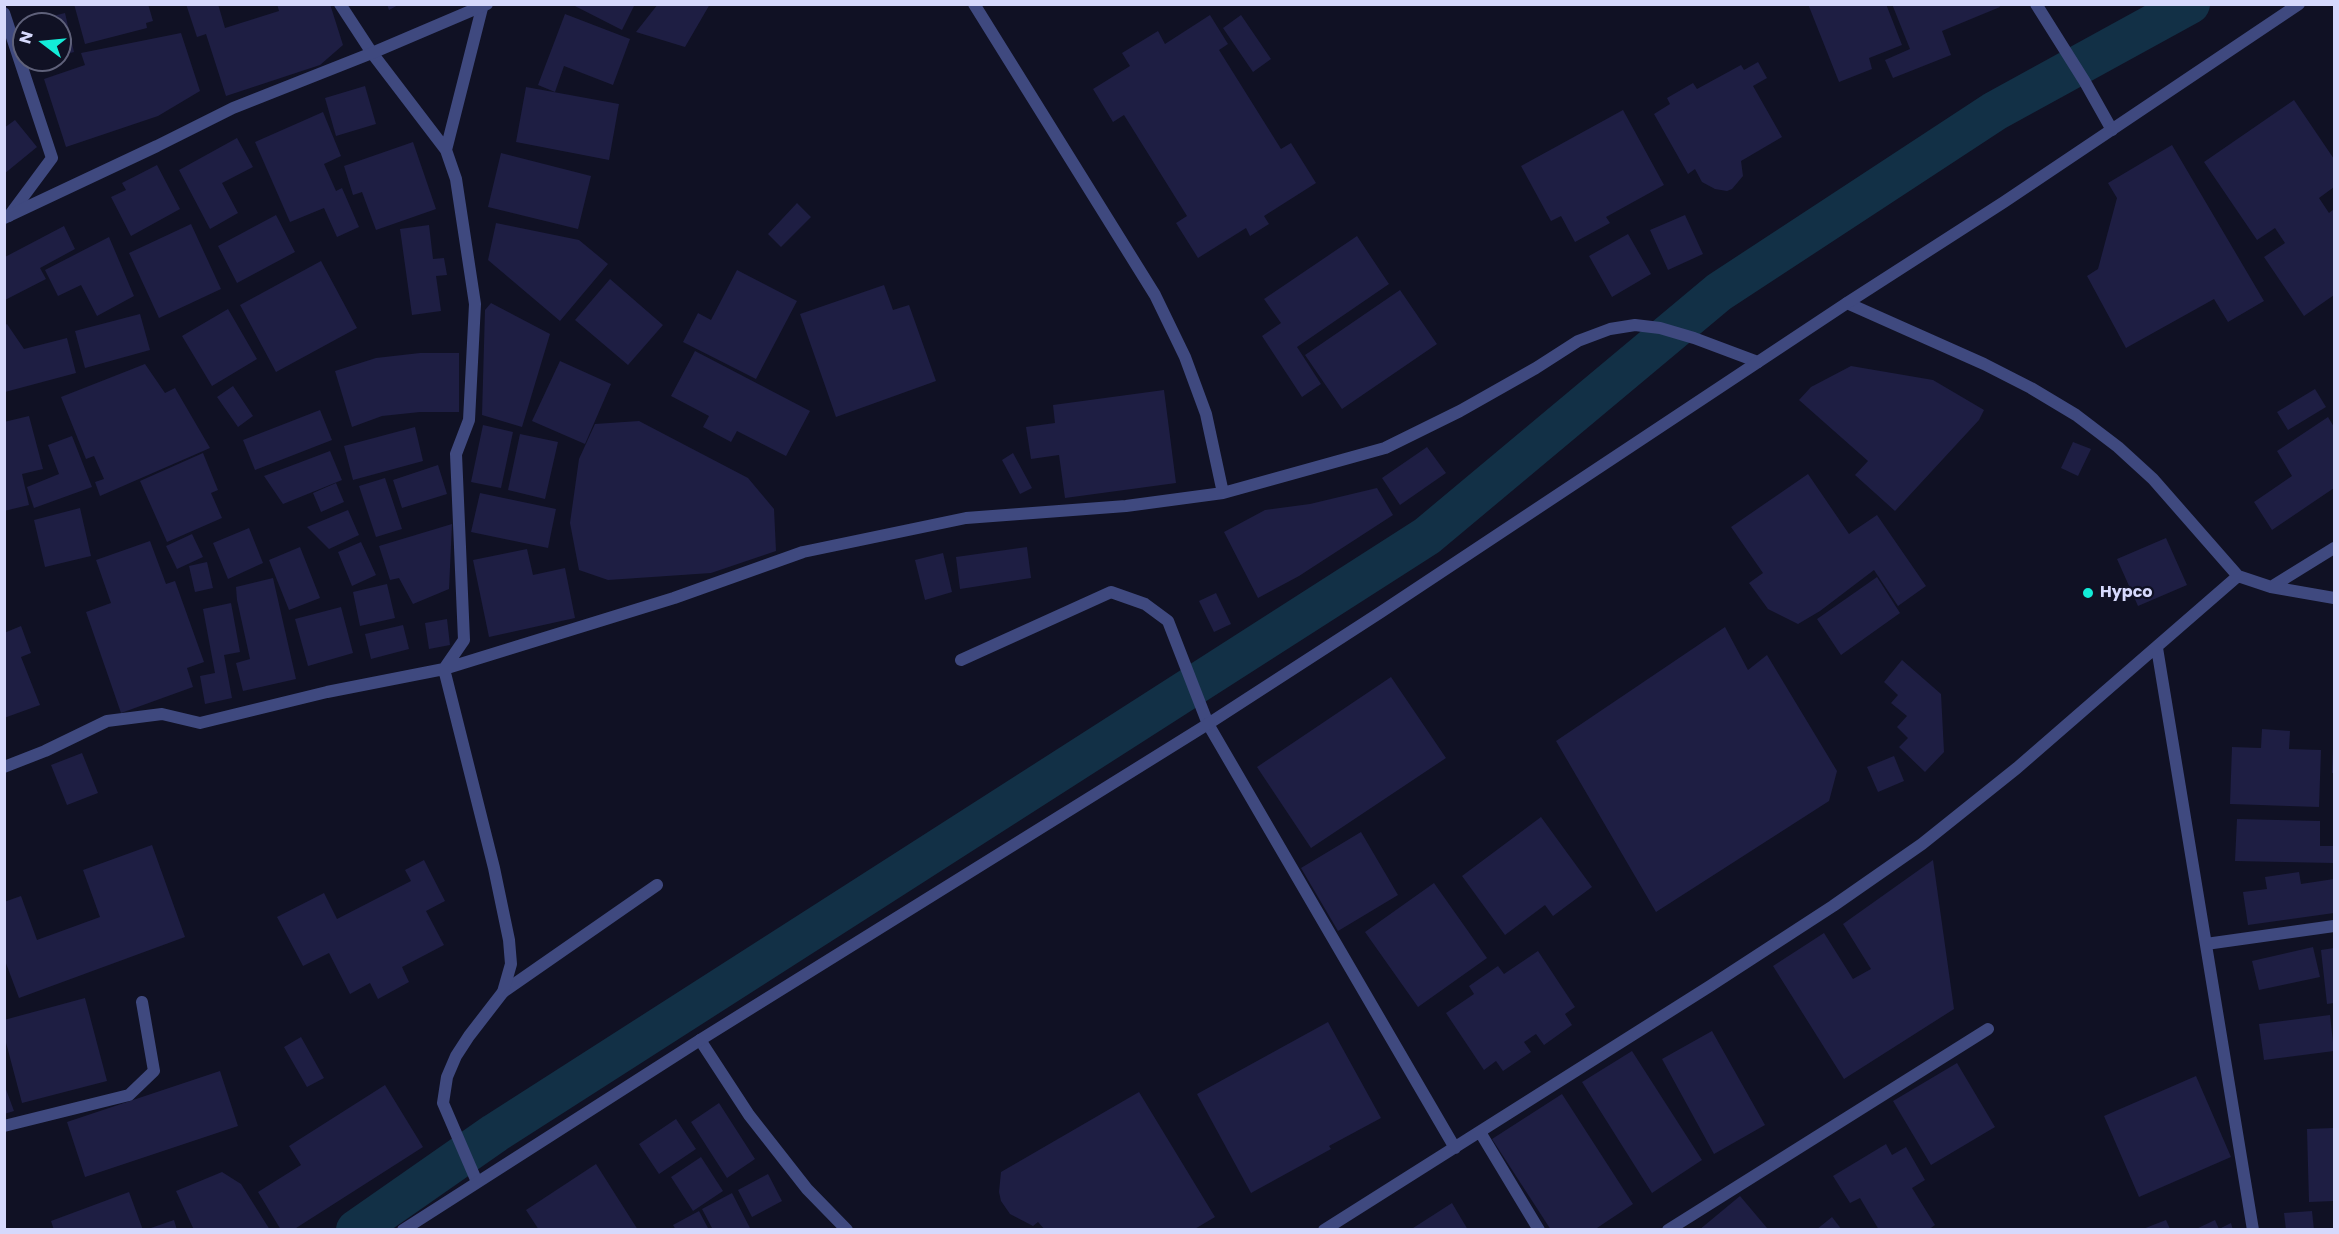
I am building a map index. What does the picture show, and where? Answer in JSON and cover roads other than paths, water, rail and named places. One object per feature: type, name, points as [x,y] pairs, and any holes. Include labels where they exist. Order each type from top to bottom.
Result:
[{"type":"street","points":[[340,4],[372,53],[446,150],[456,179],[475,304],[469,420],[456,454],[464,640],[444,669],[494,868],[509,940],[511,964],[503,992]]},
{"type":"street","points":[[974,4],[1155,295],[1185,357],[1206,414],[1223,493]]},
{"type":"street","points":[[2036,4],[2112,130]]},
{"type":"street","points":[[403,1230],[700,1040],[1208,724],[2112,130],[2299,4]]},
{"type":"street","points":[[7,217],[233,108],[484,6]]},
{"type":"street","points":[[446,150],[484,6]]},
{"type":"street","points":[[4,13],[52,158],[7,217]]},
{"type":"street","points":[[1847,303],[1984,364],[2076,415],[2118,447],[2153,479],[2238,576],[2271,587],[2334,598]]},
{"type":"street","points":[[4,766],[45,751],[107,721],[162,714],[201,723],[327,692],[444,669],[674,598],[803,552],[966,518],[1126,506],[1223,493],[1385,448],[1460,411],[1578,341],[1610,329],[1635,325],[1660,328],[1758,362]]},
{"type":"street","points":[[2271,587],[2334,548]]},
{"type":"street","points":[[1324,1230],[1710,986],[1833,906],[1922,844],[2017,768],[2238,576]]},
{"type":"street","points":[[961,660],[1111,592],[1145,604],[1168,621],[1208,724],[1455,1148]]},
{"type":"street","points":[[2157,648],[2253,1230]]},
{"type":"street","points":[[477,1182],[443,1102],[447,1077],[468,1036],[503,992],[657,885]]},
{"type":"street","points":[[2206,944],[2334,926]]},
{"type":"street","points":[[4,1126],[129,1095],[154,1071],[142,1002]]},
{"type":"street","points":[[1668,1230],[1988,1029]]},
{"type":"street","points":[[700,1040],[749,1115],[807,1189],[847,1230]]},
{"type":"street","points":[[1480,1132],[1539,1230]]},
{"type":"waterway","points":[[356,1230],[495,1133],[1427,536],[1719,292],[1995,111],[2190,4]]},
{"type":"place","name":"Hypco","points":[[2088,593]]}]
